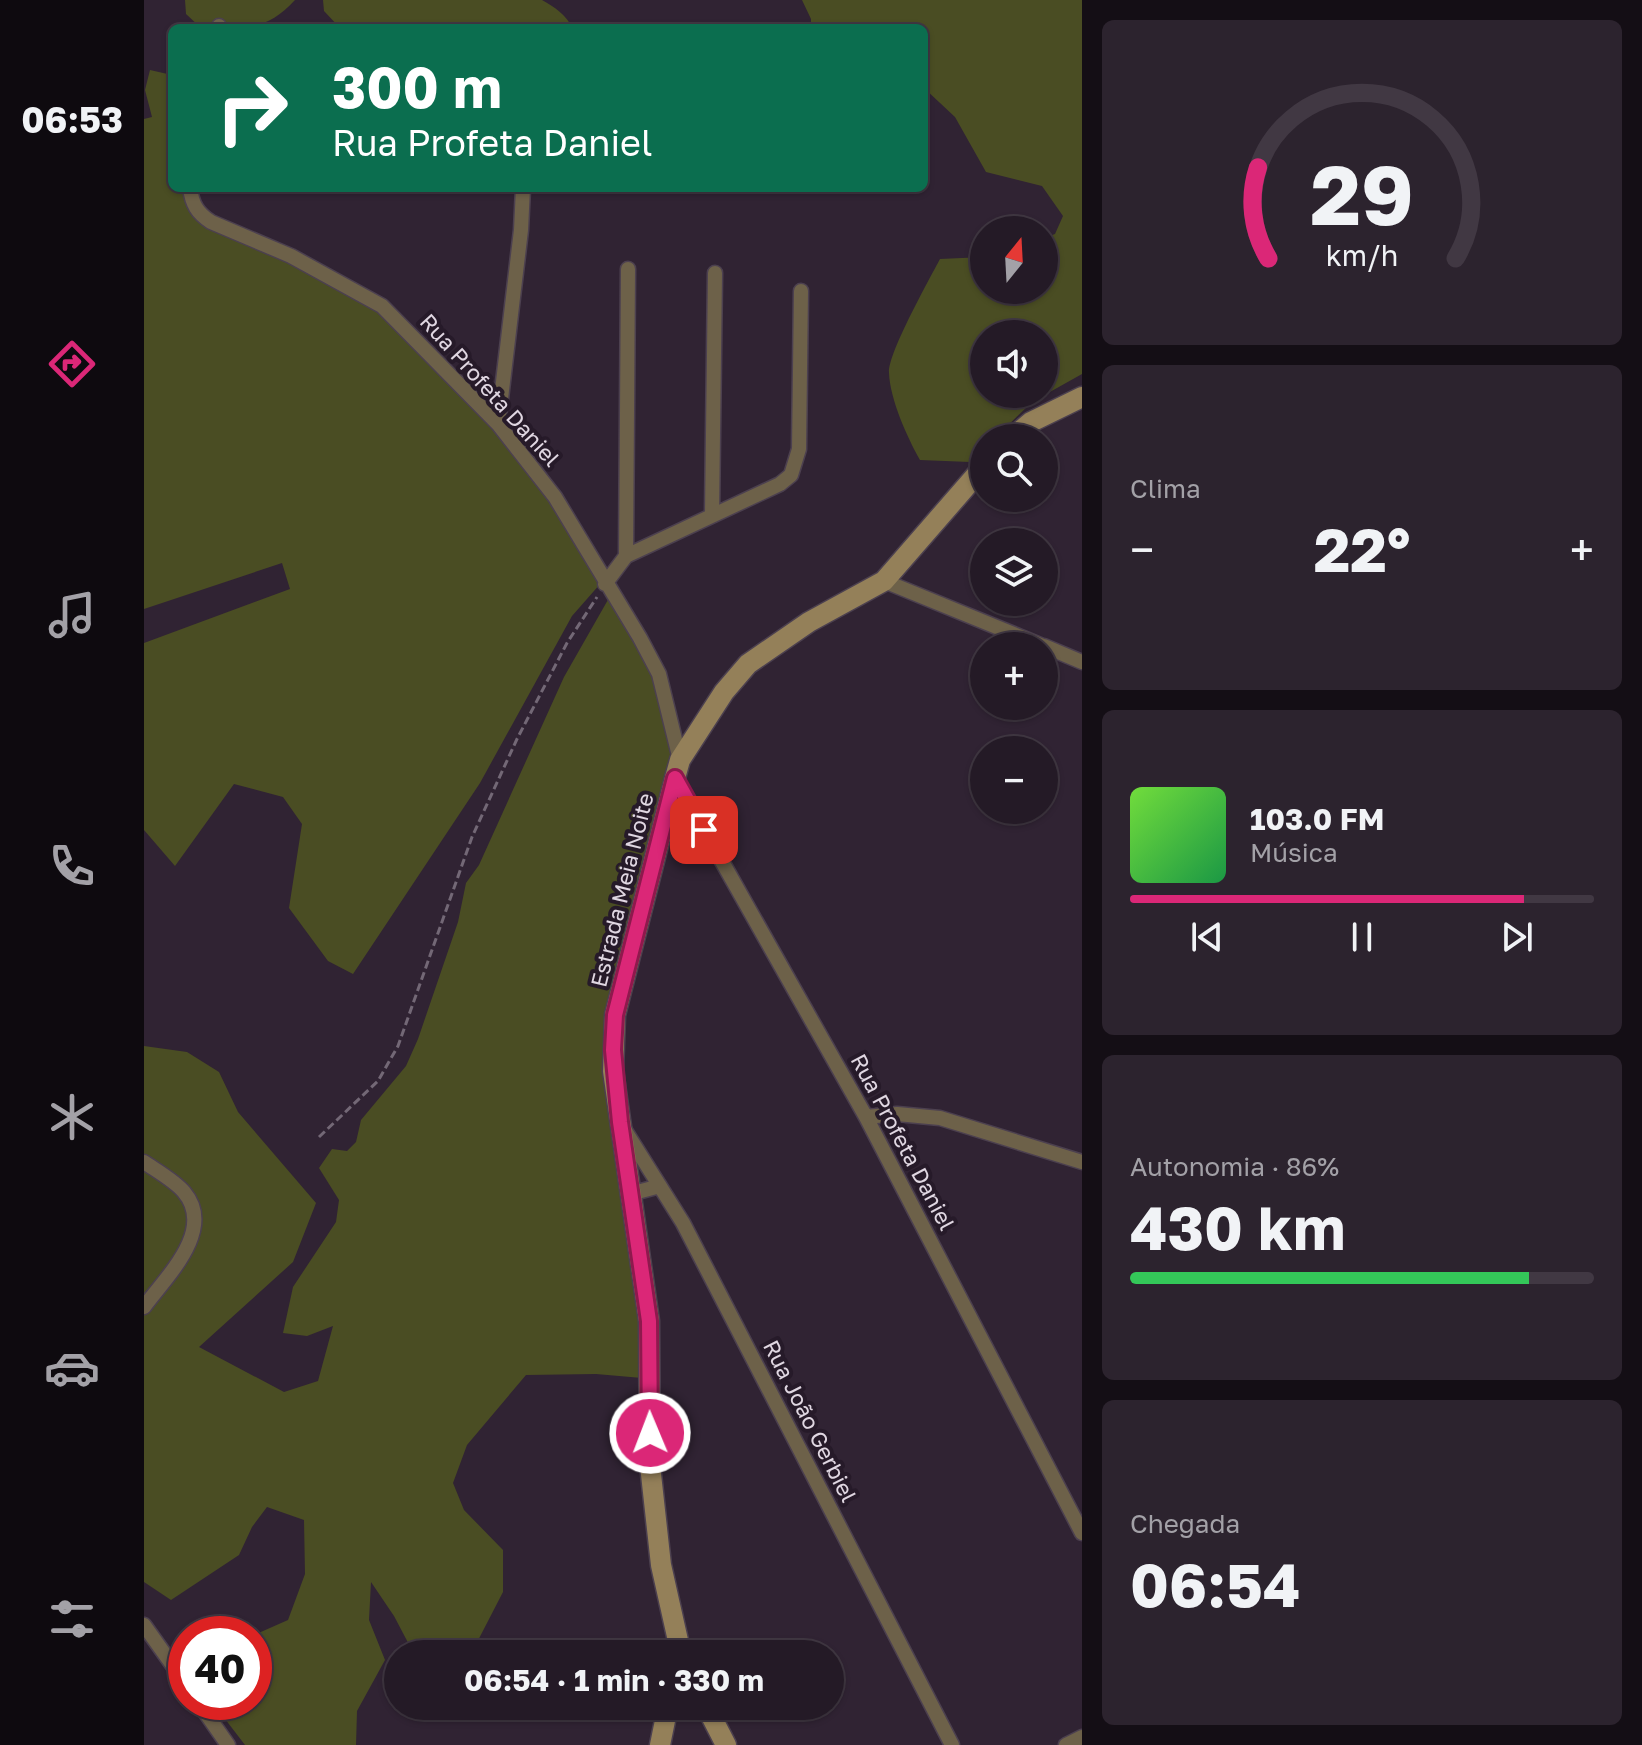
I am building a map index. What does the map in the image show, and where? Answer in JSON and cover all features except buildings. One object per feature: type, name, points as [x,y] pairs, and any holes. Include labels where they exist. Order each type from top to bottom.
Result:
[{"type":"street","name":"Rua Profeta Daniel","points":[[191,192],[192,202],[211,222],[291,256],[382,306],[498,424],[555,497],[659,674],[678,769],[866,1117],[1082,1533]]},
{"type":"street","points":[[498,424],[523,192]]},
{"type":"street","points":[[626,556],[628,269]]},
{"type":"street","points":[[712,515],[715,273]]},
{"type":"street","points":[[605,584],[626,556],[780,484],[791,475],[796,463],[801,385],[801,291]]},
{"type":"street","points":[[1029,424],[1082,397]]},
{"type":"street","name":"Estrada Meia Noite","points":[[677,1640],[661,1565],[650,1465],[649,1321],[613,1071],[615,1015],[678,769],[724,692],[748,664],[809,622],[884,581],[970,482]]},
{"type":"street","points":[[884,581],[1010,632]]},
{"type":"street","points":[[1058,652],[1082,662]]},
{"type":"street","points":[[866,1117],[897,1114],[940,1118],[1082,1162]]},
{"type":"street","name":"Rua João Gerbiel","points":[[620,1122],[683,1223],[952,1745]]},
{"type":"street","points":[[144,1162],[184,1191],[194,1209],[194,1228],[187,1249],[144,1307]]},
{"type":"street","points":[[630,1194],[660,1186]]},
{"type":"street","points":[[144,1625],[168,1659]]},
{"type":"street","points":[[211,1720],[228,1745]]},
{"type":"street","points":[[660,1745],[665,1720]]},
{"type":"street","points":[[713,1720],[726,1745]]},
{"type":"street","points":[[1066,1745],[1082,1737]]},
{"type":"path","points":[[319,1137],[378,1081],[398,1046],[472,837],[517,739],[567,643],[605,584]]},
{"type":"green space","points":[[185,0],[295,0],[284,11],[259,24],[197,24],[186,14]]},
{"type":"green space","points":[[323,0],[542,0],[564,15],[570,24],[336,24],[324,11]]},
{"type":"green space","points":[[802,0],[1082,0],[1082,374],[1058,387],[1058,320],[970,320],[970,408],[1026,408],[1009,424],[970,424],[970,462],[920,460],[892,394],[890,363],[940,259],[970,258],[970,304],[1058,304],[1058,227],[1063,216],[1042,186],[986,172],[955,117],[928,92],[928,24],[811,24]]},
{"type":"green space","points":[[150,70],[168,74],[168,192],[190,192],[206,221],[380,305],[526,463],[601,583],[572,616],[480,783],[353,974],[328,961],[289,908],[302,824],[283,797],[234,784],[175,866],[144,830],[144,643],[290,589],[282,563],[144,609],[144,119],[152,117],[145,90]]},
{"type":"green space","points":[[609,598],[656,680],[676,761],[609,1028],[643,1291],[642,1378],[596,1374],[526,1375],[467,1445],[453,1483],[464,1510],[503,1550],[503,1592],[478,1640],[407,1640],[371,1582],[369,1620],[384,1662],[357,1711],[356,1745],[245,1745],[226,1720],[272,1720],[272,1627],[288,1620],[305,1574],[304,1520],[267,1507],[252,1527],[239,1555],[171,1600],[144,1582],[144,1046],[187,1052],[219,1072],[238,1112],[316,1203],[293,1262],[199,1347],[284,1392],[318,1381],[333,1326],[307,1336],[283,1333],[293,1287],[336,1222],[339,1200],[319,1168],[332,1149],[347,1151],[356,1142],[361,1120],[406,1066],[458,922],[466,883],[479,865],[564,677]]},
{"type":"route","points":[[650,1433],[649,1321],[613,1071],[615,1015],[675,778],[704,830]]}]
